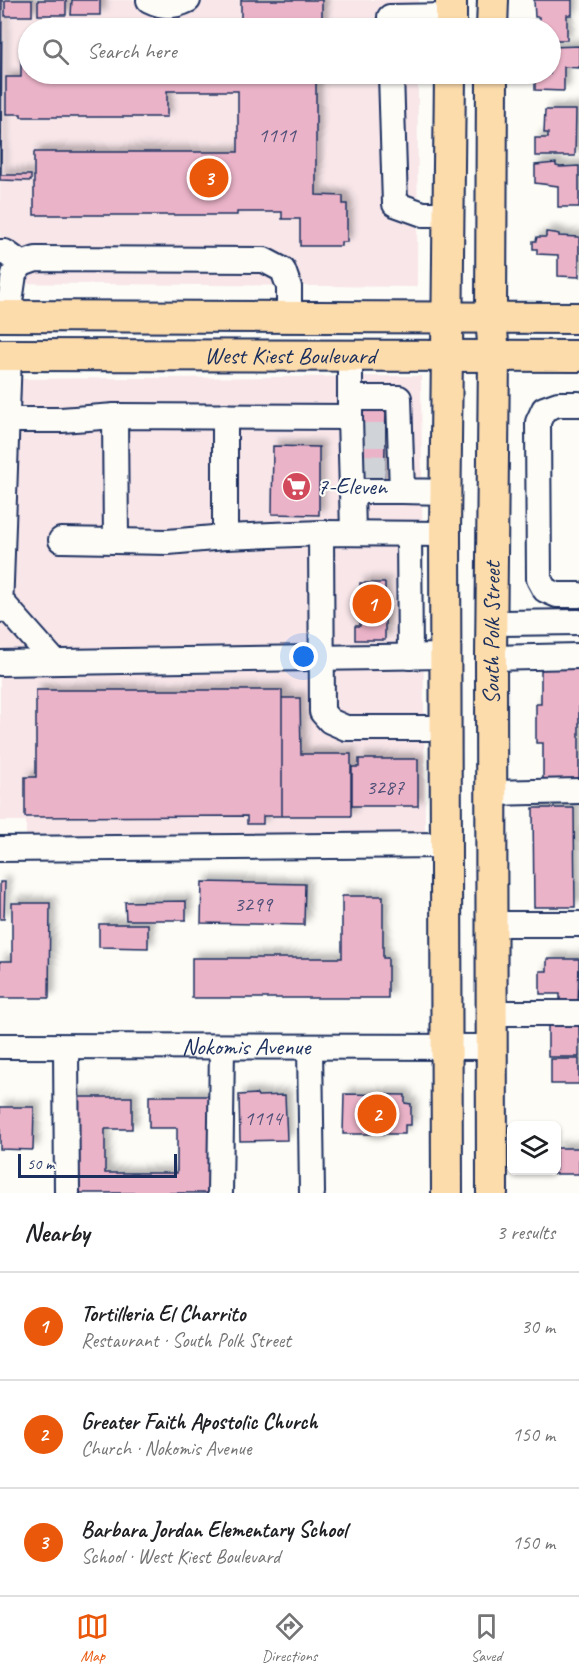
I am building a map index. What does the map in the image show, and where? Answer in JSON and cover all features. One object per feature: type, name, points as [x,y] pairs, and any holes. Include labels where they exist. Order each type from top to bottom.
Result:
[{"type":"main road","points":[[492,18],[493,0]]},
{"type":"main road","name":"South Polk Street","points":[[447,1193],[445,534],[450,84]]},
{"type":"main road","name":"South Polk Street","points":[[492,84],[494,357],[492,1193]]},
{"type":"main road","points":[[4,316],[4,356]]},
{"type":"main road","name":"West Kiest Boulevard","points":[[4,316],[579,318]]},
{"type":"main road","name":"West Kiest Boulevard","points":[[4,356],[579,356]]},
{"type":"main road","points":[[445,656],[492,658]]},
{"type":"street","points":[[149,0],[169,6],[188,0]]},
{"type":"street","points":[[390,15],[451,15]]},
{"type":"street","points":[[392,84],[395,204],[423,213],[449,214]]},
{"type":"street","points":[[0,252],[5,252],[22,264]]},
{"type":"street","points":[[4,316],[14,274],[22,264],[36,259],[264,260],[283,270],[289,287],[289,317]]},
{"type":"street","points":[[0,610],[5,409],[4,356]]},
{"type":"street","points":[[350,356],[380,472]]},
{"type":"street","points":[[579,404],[558,404],[544,409],[538,422],[539,579],[545,590],[557,595],[579,595]]},
{"type":"street","points":[[5,409],[61,420],[116,416],[225,416],[367,426]]},
{"type":"street","points":[[116,416],[116,541]]},
{"type":"street","points":[[225,416],[225,537]]},
{"type":"street","points":[[367,426],[380,472]]},
{"type":"street","points":[[380,472],[446,492]]},
{"type":"street","points":[[352,491],[380,472]]},
{"type":"street","points":[[352,491],[380,472]]},
{"type":"street","points":[[352,491],[353,533]]},
{"type":"street","points":[[61,540],[168,542],[321,533],[445,534]]},
{"type":"street","points":[[321,533],[322,712],[330,721],[346,728],[446,728]]},
{"type":"street","points":[[409,534],[410,657]]},
{"type":"street","points":[[0,601],[54,661]]},
{"type":"street","points":[[492,623],[579,622]]},
{"type":"street","points":[[0,663],[445,656]]},
{"type":"street","points":[[492,658],[579,656]]},
{"type":"street","points":[[492,793],[579,791]]},
{"type":"street","points":[[0,849],[446,845]]},
{"type":"street","points":[[492,924],[579,924]]},
{"type":"street","points":[[492,1013],[579,1013]]},
{"type":"street","name":"Nokomis Avenue","points":[[0,1046],[492,1047]]},
{"type":"street","points":[[66,1047],[67,1193]]},
{"type":"street","points":[[220,1193],[222,1047]]},
{"type":"street","points":[[310,1047],[312,1193]]},
{"type":"shaded area","points":[[0,0],[419,0],[419,18],[18,18],[18,84],[418,84],[417,287],[0,283]]},
{"type":"shaded area","points":[[421,376],[425,832],[26,835],[26,821],[0,821],[0,379]]},
{"type":"building","points":[[0,0],[2,0],[1,175],[31,175],[31,181],[0,180]]},
{"type":"building","points":[[5,0],[32,0],[32,16],[5,16]]},
{"type":"building","points":[[38,0],[66,0],[66,15],[38,15]]},
{"type":"building","points":[[72,0],[100,0],[100,15],[71,15]]},
{"type":"building","points":[[241,0],[322,0],[322,18],[241,18]]},
{"type":"building","points":[[534,0],[572,0],[572,15],[567,15],[567,40],[561,40],[561,18],[535,17]]},
{"type":"building","points":[[579,46],[579,68],[564,67],[564,91],[535,90],[535,84],[561,84],[561,47]]},
{"type":"building","points":[[6,77],[18,77],[18,84],[316,84],[316,195],[343,196],[343,204],[347,204],[347,242],[341,242],[341,246],[300,246],[300,219],[282,219],[282,212],[237,212],[237,215],[34,215],[34,152],[238,152],[238,91],[167,91],[167,117],[21,117],[21,114],[6,114]]},
{"type":"building","points":[[545,110],[576,110],[575,156],[535,156],[535,138],[548,138],[548,133],[544,133]]},
{"type":"building","points":[[556,163],[556,166],[560,167],[579,166],[579,207],[558,207],[558,186],[535,183],[535,165]]},
{"type":"building","points":[[546,232],[559,234],[559,236],[579,237],[579,277],[558,276],[558,255],[537,254],[537,249],[533,249],[533,241],[536,241],[537,237],[546,237]]},
{"type":"building","name":"7-Eleven","points":[[363,408],[386,409],[384,485],[362,485]]},
{"type":"building","name":"7-Eleven","points":[[273,446],[319,447],[319,515],[272,514]]},
{"type":"building","points":[[360,583],[385,583],[385,640],[355,640],[355,626],[360,626]]},
{"type":"building","points":[[541,658],[579,658],[579,788],[543,788],[543,743],[536,743],[536,704],[541,704]]},
{"type":"building","points":[[36,690],[282,690],[282,816],[263,816],[263,824],[247,824],[247,816],[25,817],[25,777],[36,777]]},
{"type":"building","points":[[282,698],[300,698],[301,754],[351,754],[351,816],[282,816]]},
{"type":"building","points":[[359,759],[418,759],[418,806],[352,806],[352,767],[359,767]]},
{"type":"building","points":[[533,808],[574,808],[575,907],[534,907]]},
{"type":"building","points":[[0,882],[5,882],[4,919],[0,919]]},
{"type":"building","points":[[202,882],[305,884],[304,925],[201,923]]},
{"type":"building","points":[[342,896],[383,896],[383,958],[388,958],[388,998],[192,998],[192,958],[342,958]]},
{"type":"building","points":[[186,901],[186,920],[126,920],[125,902]]},
{"type":"building","points":[[12,903],[50,903],[49,998],[0,998],[0,961],[12,961]]},
{"type":"building","points":[[99,924],[148,924],[148,948],[99,947]]},
{"type":"building","points":[[547,959],[579,959],[578,1008],[560,1008],[560,994],[540,994],[540,971],[547,971]]},
{"type":"building","points":[[548,1026],[579,1026],[579,1057],[548,1057]]},
{"type":"building","points":[[551,1059],[579,1059],[579,1084],[551,1084]]},
{"type":"building","points":[[257,1094],[258,1096],[285,1095],[287,1140],[240,1141],[239,1095]]},
{"type":"building","points":[[344,1094],[405,1095],[405,1103],[411,1104],[411,1125],[405,1125],[405,1134],[343,1134]]},
{"type":"building","points":[[149,1096],[213,1096],[211,1193],[72,1193],[68,1097],[132,1097],[132,1129],[105,1129],[105,1173],[177,1173],[177,1128],[149,1128]]},
{"type":"building","points":[[0,1107],[34,1107],[33,1150],[0,1149]]},
{"type":"building","points":[[561,1148],[579,1148],[579,1174],[561,1174]]},
{"type":"tunnel","points":[[363,435],[385,435]]},
{"type":"tunnel","points":[[363,467],[385,468]]},
{"type":"place","name":"Barbara Jordan Elementary School","points":[[209,178]]},
{"type":"place","name":"7-Eleven","points":[[296,486]]},
{"type":"place","name":"Tortilleria El Charrito","points":[[372,604]]},
{"type":"place","name":"Greater Faith Apostolic Church","points":[[377,1114]]}]
